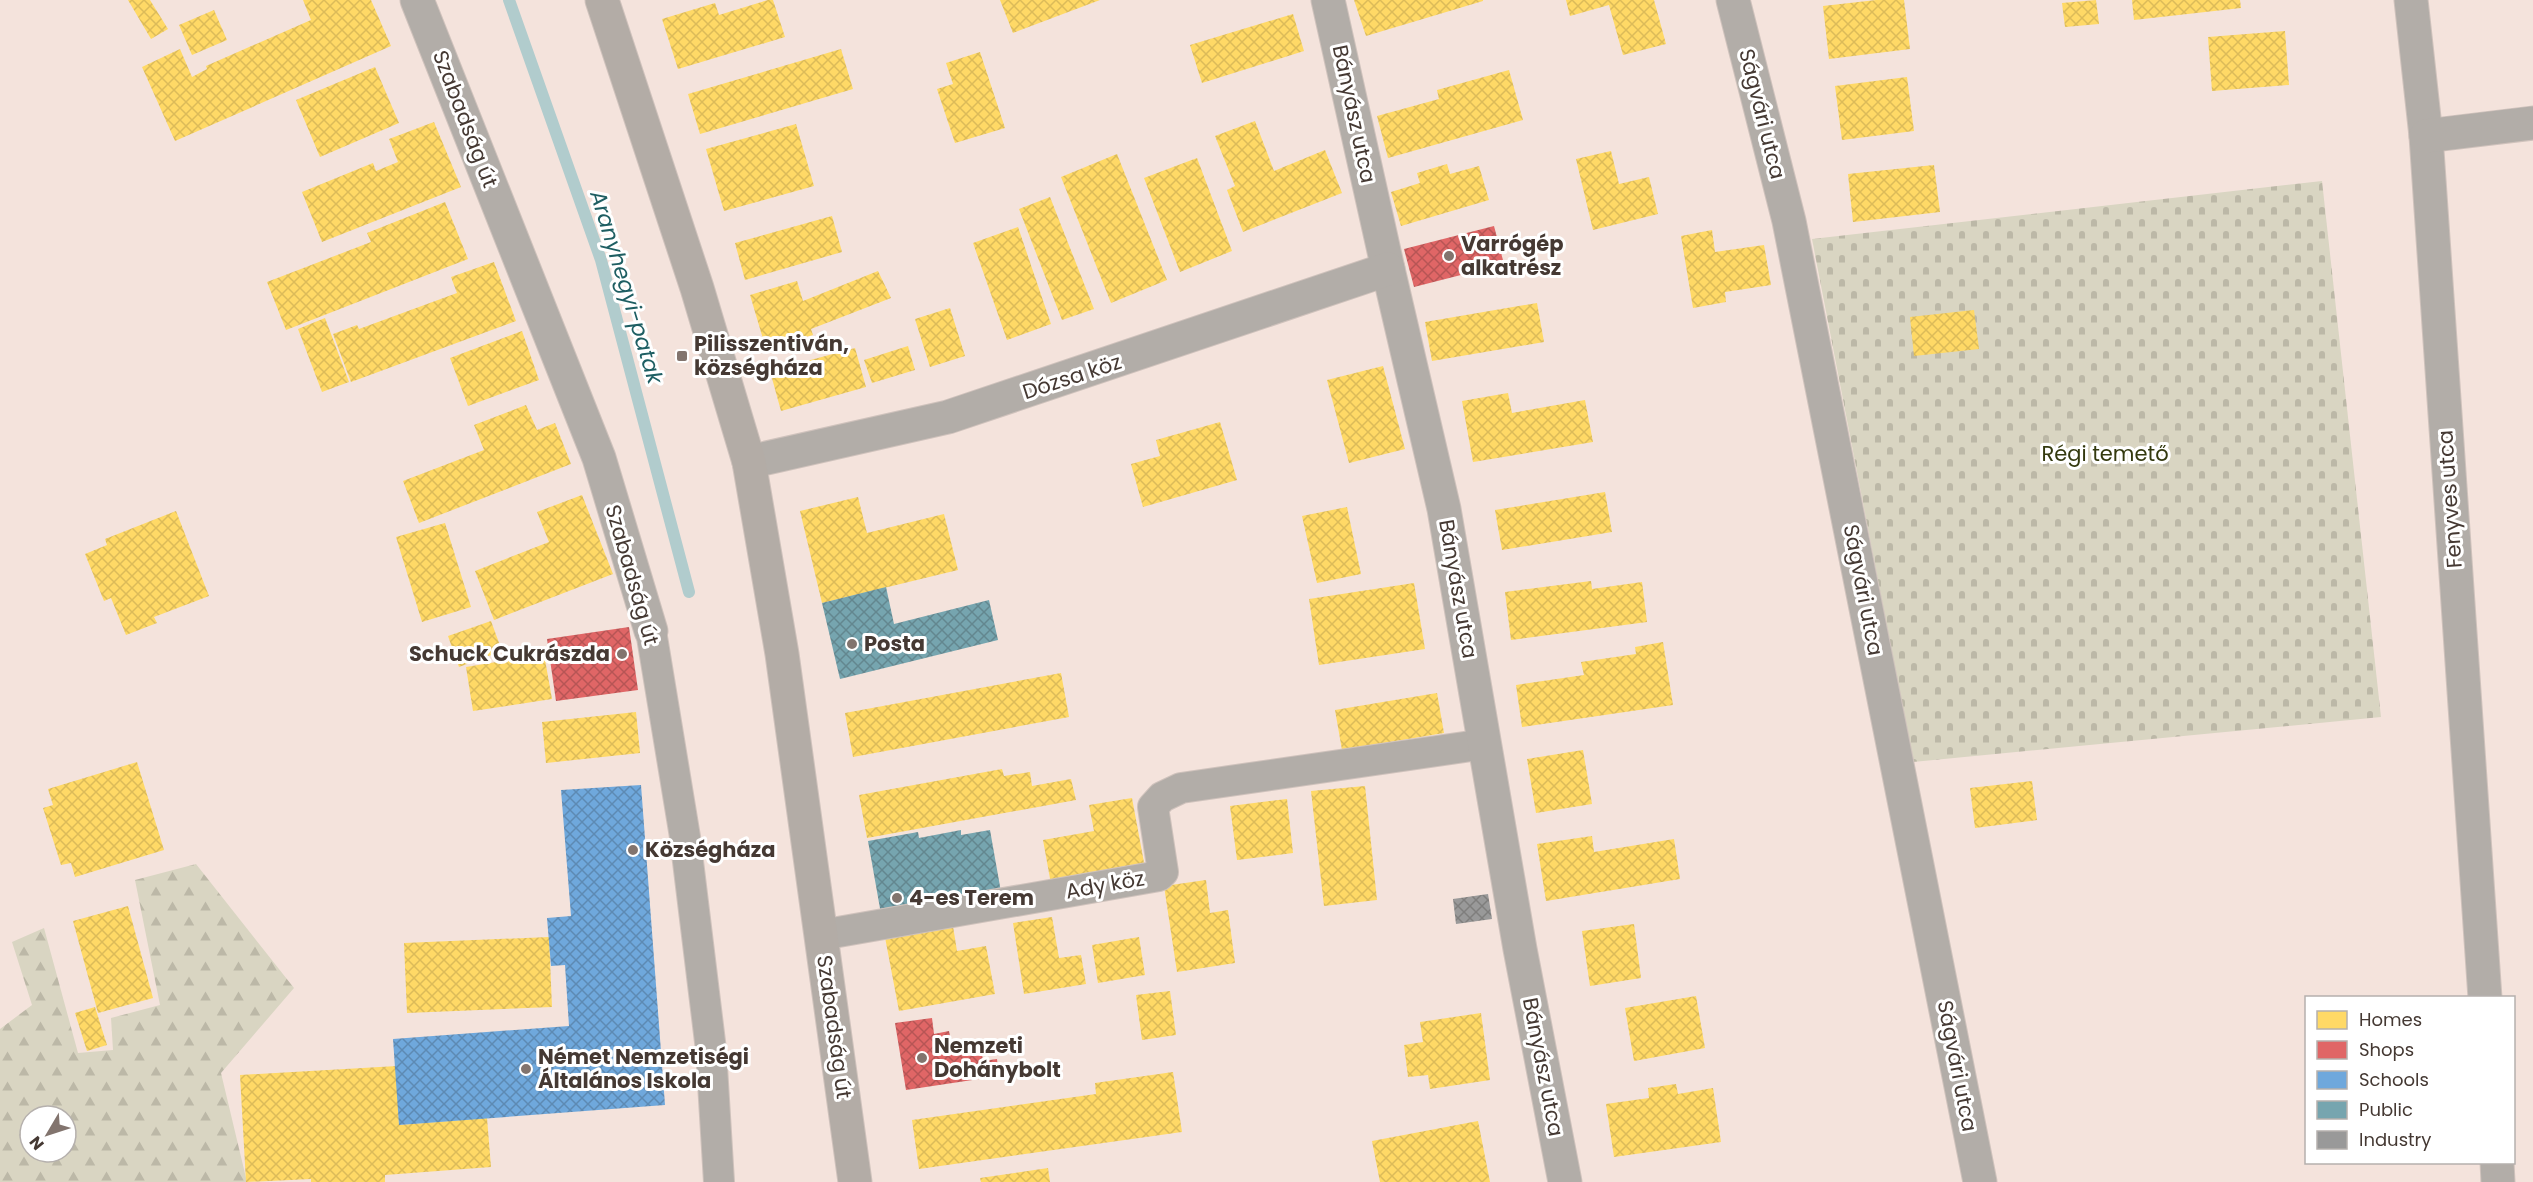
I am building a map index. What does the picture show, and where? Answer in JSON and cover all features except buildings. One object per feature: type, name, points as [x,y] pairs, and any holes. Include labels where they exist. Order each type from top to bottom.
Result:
[{"type":"main road","name":"Szabadság út","points":[[602,0],[697,288],[749,462],[782,654],[855,1182]]},
{"type":"street","name":"Szabadság út","points":[[417,0],[599,458],[651,632],[680,799],[711,1050],[719,1182]]},
{"type":"street","name":"Bányász utca","points":[[1328,0],[1444,509],[1520,949],[1565,1182]]},
{"type":"street","name":"Ságvári utca","points":[[1733,0],[1792,233],[1980,1182]]},
{"type":"street","name":"Fenyves utca","points":[[2411,0],[2426,136],[2485,996]]},
{"type":"street","points":[[2426,136],[2533,123]]},
{"type":"street","name":"Dózsa köz","points":[[749,462],[948,417],[1388,269]]},
{"type":"street","name":"Ady köz","points":[[822,935],[1159,876],[1163,872],[1153,807],[1162,796],[1181,788],[1485,744]]},
{"type":"street","points":[[2497,1164],[2498,1182]]},
{"type":"green space","name":"Régi temető","points":[[2322,181],[2381,717],[1913,762],[1812,239]]},
{"type":"green space","points":[[196,864],[294,988],[221,1073],[247,1182],[0,1182],[0,1029],[32,1005],[12,942],[44,928],[78,1053],[113,1050],[111,1018],[160,1005],[135,880]]},
{"type":"waterway","name":"Aranyhegyi-patak","points":[[509,0],[601,260],[689,592]]},
{"type":"place","name":"Varrógép alkatrész","points":[[1449,256]]},
{"type":"place","name":"Pilisszentiván, községháza","points":[[682,356]]},
{"type":"place","name":"Posta","points":[[852,644]]},
{"type":"place","name":"Schuck Cukrászda","points":[[622,654]]},
{"type":"place","name":"Községháza","points":[[633,850]]},
{"type":"place","name":"4-es Terem","points":[[897,898]]},
{"type":"place","name":"Nemzeti Dohánybolt","points":[[922,1058]]},
{"type":"place","name":"Német Nemzetiségi Általános Iskola","points":[[526,1069]]}]
